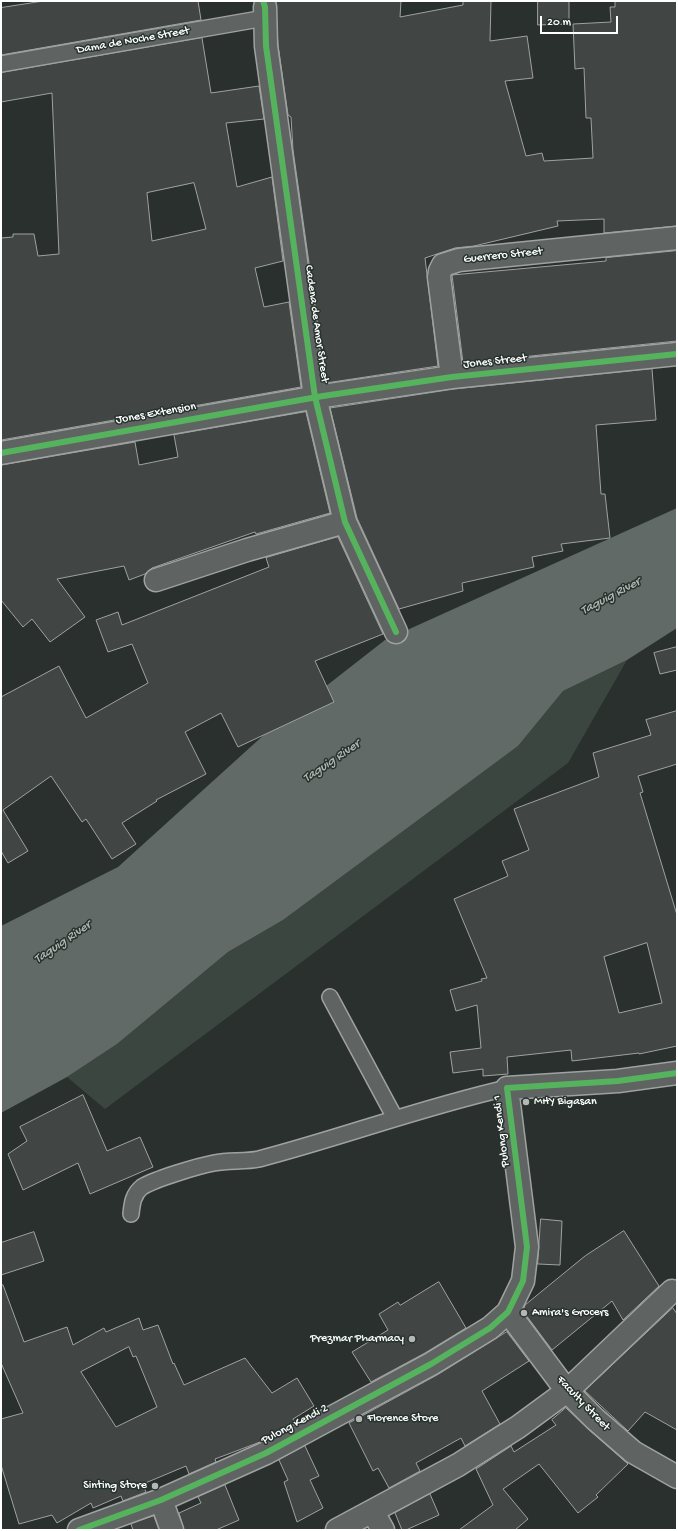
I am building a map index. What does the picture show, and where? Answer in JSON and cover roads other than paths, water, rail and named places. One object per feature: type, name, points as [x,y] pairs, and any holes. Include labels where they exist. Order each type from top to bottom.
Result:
[{"type":"street","name":"Cadena de Amor Street","points":[[265,13],[266,46],[315,397],[345,522],[396,632]]},
{"type":"street","name":"Guerrero Street","points":[[452,377],[439,277],[443,265],[459,260],[677,238]]},
{"type":"street","name":"Jones Street","points":[[315,397],[452,377],[677,354]]},
{"type":"street","name":"Jones Extension","points":[[1,453],[315,397]]},
{"type":"street","points":[[156,580],[247,550],[345,522]]},
{"type":"street","name":"Pulong Kendi 1","points":[[508,1312],[523,1281],[527,1247],[508,1088],[618,1081],[677,1073]]},
{"type":"street","points":[[337,1530],[378,1521],[458,1465],[518,1426],[567,1391],[672,1292]]},
{"type":"street","name":"Faculty Street","points":[[508,1312],[567,1391],[594,1419],[633,1452],[677,1477]]},
{"type":"street","name":"Pulong Kendi 2","points":[[78,1530],[161,1500],[266,1453],[437,1360],[490,1328],[508,1312]]},
{"type":"street","points":[[161,1500],[172,1530]]},
{"type":"lane","name":"Dama de Noche Street","points":[[1,64],[265,13]]},
{"type":"lane","points":[[330,997],[395,1118]]},
{"type":"lane","points":[[131,1214],[132,1200],[141,1188],[156,1181],[215,1162],[254,1160],[313,1145],[395,1118],[508,1088]]},
{"type":"water","name":"Taguig River","points":[[677,508],[677,628],[627,660],[563,691],[518,746],[283,920],[228,952],[117,1044],[67,1077],[1,1113],[1,926],[118,867],[266,733],[385,640]]},
{"type":"place","name":"MHY Bigasan","points":[[526,1102]]},
{"type":"place","name":"Amira's Grocers","points":[[524,1313]]},
{"type":"place","name":"Prezmar Pharmacy","points":[[412,1339]]},
{"type":"place","name":"Florence Store","points":[[359,1419]]},
{"type":"place","name":"Sinting Store","points":[[155,1486]]}]
